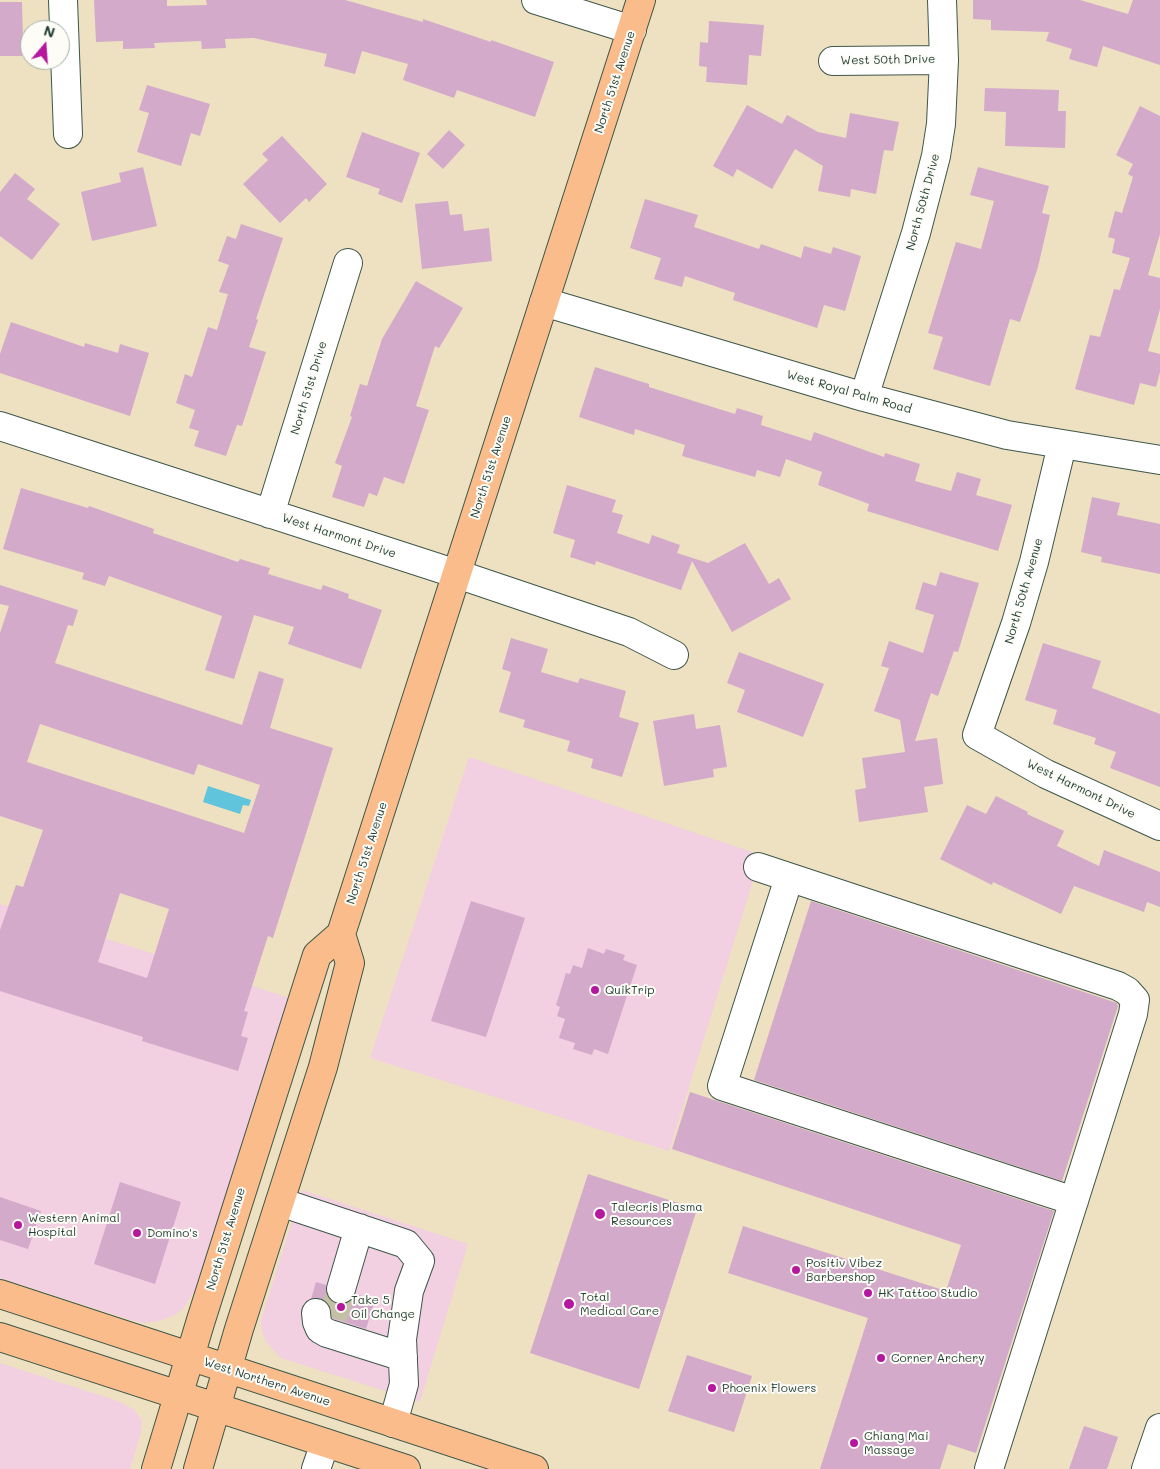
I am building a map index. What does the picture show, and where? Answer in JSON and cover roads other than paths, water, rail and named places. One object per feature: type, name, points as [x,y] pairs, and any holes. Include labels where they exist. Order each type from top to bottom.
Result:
[{"type":"main road","name":"North 51st Avenue","points":[[156,1469],[317,955],[341,934],[641,0]]},
{"type":"main road","points":[[198,1469],[323,1067],[350,963],[341,934]]},
{"type":"main road","name":"West Northern Avenue","points":[[0,1294],[534,1469]]},
{"type":"main road","points":[[0,1337],[406,1469]]},
{"type":"street","points":[[63,0],[68,134]]},
{"type":"street","points":[[536,0],[632,30]]},
{"type":"street","name":"North 50th Drive","points":[[864,397],[916,233],[936,156],[941,124],[944,60],[942,0]]},
{"type":"street","name":"West 50th Drive","points":[[833,61],[944,60]]},
{"type":"street","name":"North 51st Drive","points":[[270,514],[348,263]]},
{"type":"street","name":"West Royal Palm Road","points":[[544,302],[864,397],[1007,435],[1160,460]]},
{"type":"street","name":"West Harmont Drive","points":[[0,426],[457,574],[629,632],[674,655]]},
{"type":"street","name":"North 50th Avenue","points":[[977,734],[1016,622],[1034,562],[1062,445]]},
{"type":"street","name":"West Harmont Drive","points":[[977,734],[1046,774],[1160,826]]},
{"type":"street","points":[[758,866],[789,878],[1118,986],[1127,991],[1135,1000],[1133,1014],[989,1469]]},
{"type":"street","points":[[789,878],[722,1086],[1074,1201]]},
{"type":"street","points":[[280,1202],[357,1238],[406,1244],[420,1261],[409,1291],[402,1339],[404,1384],[393,1423]]},
{"type":"street","points":[[341,1289],[364,1264],[357,1238]]},
{"type":"street","points":[[333,1325],[402,1357]]},
{"type":"street","points":[[1146,1469],[1160,1428]]},
{"type":"street","points":[[316,1469],[325,1442]]},
{"type":"water","points":[[208,786],[251,800],[249,806],[243,805],[240,814],[203,802]]},
{"type":"tunnel","points":[[333,1318],[341,1289]]},
{"type":"place","name":"QuikTrip","points":[[595,990]]},
{"type":"place","name":"Talecris Plasma Resources","points":[[600,1214]]},
{"type":"place","name":"Western Animal Hospital","points":[[18,1225]]},
{"type":"place","name":"Domino's","points":[[137,1233]]},
{"type":"place","name":"Positiv Vibez Barbershop","points":[[796,1270]]},
{"type":"place","name":"HK Tattoo Studio","points":[[868,1293]]},
{"type":"place","name":"Total Medical Care","points":[[569,1304]]},
{"type":"place","name":"Take 5 Oil Change","points":[[341,1307]]},
{"type":"place","name":"Corner Archery","points":[[881,1358]]},
{"type":"place","name":"Phoenix Flowers","points":[[712,1388]]},
{"type":"place","name":"Chiang Mai Massage","points":[[854,1443]]}]
